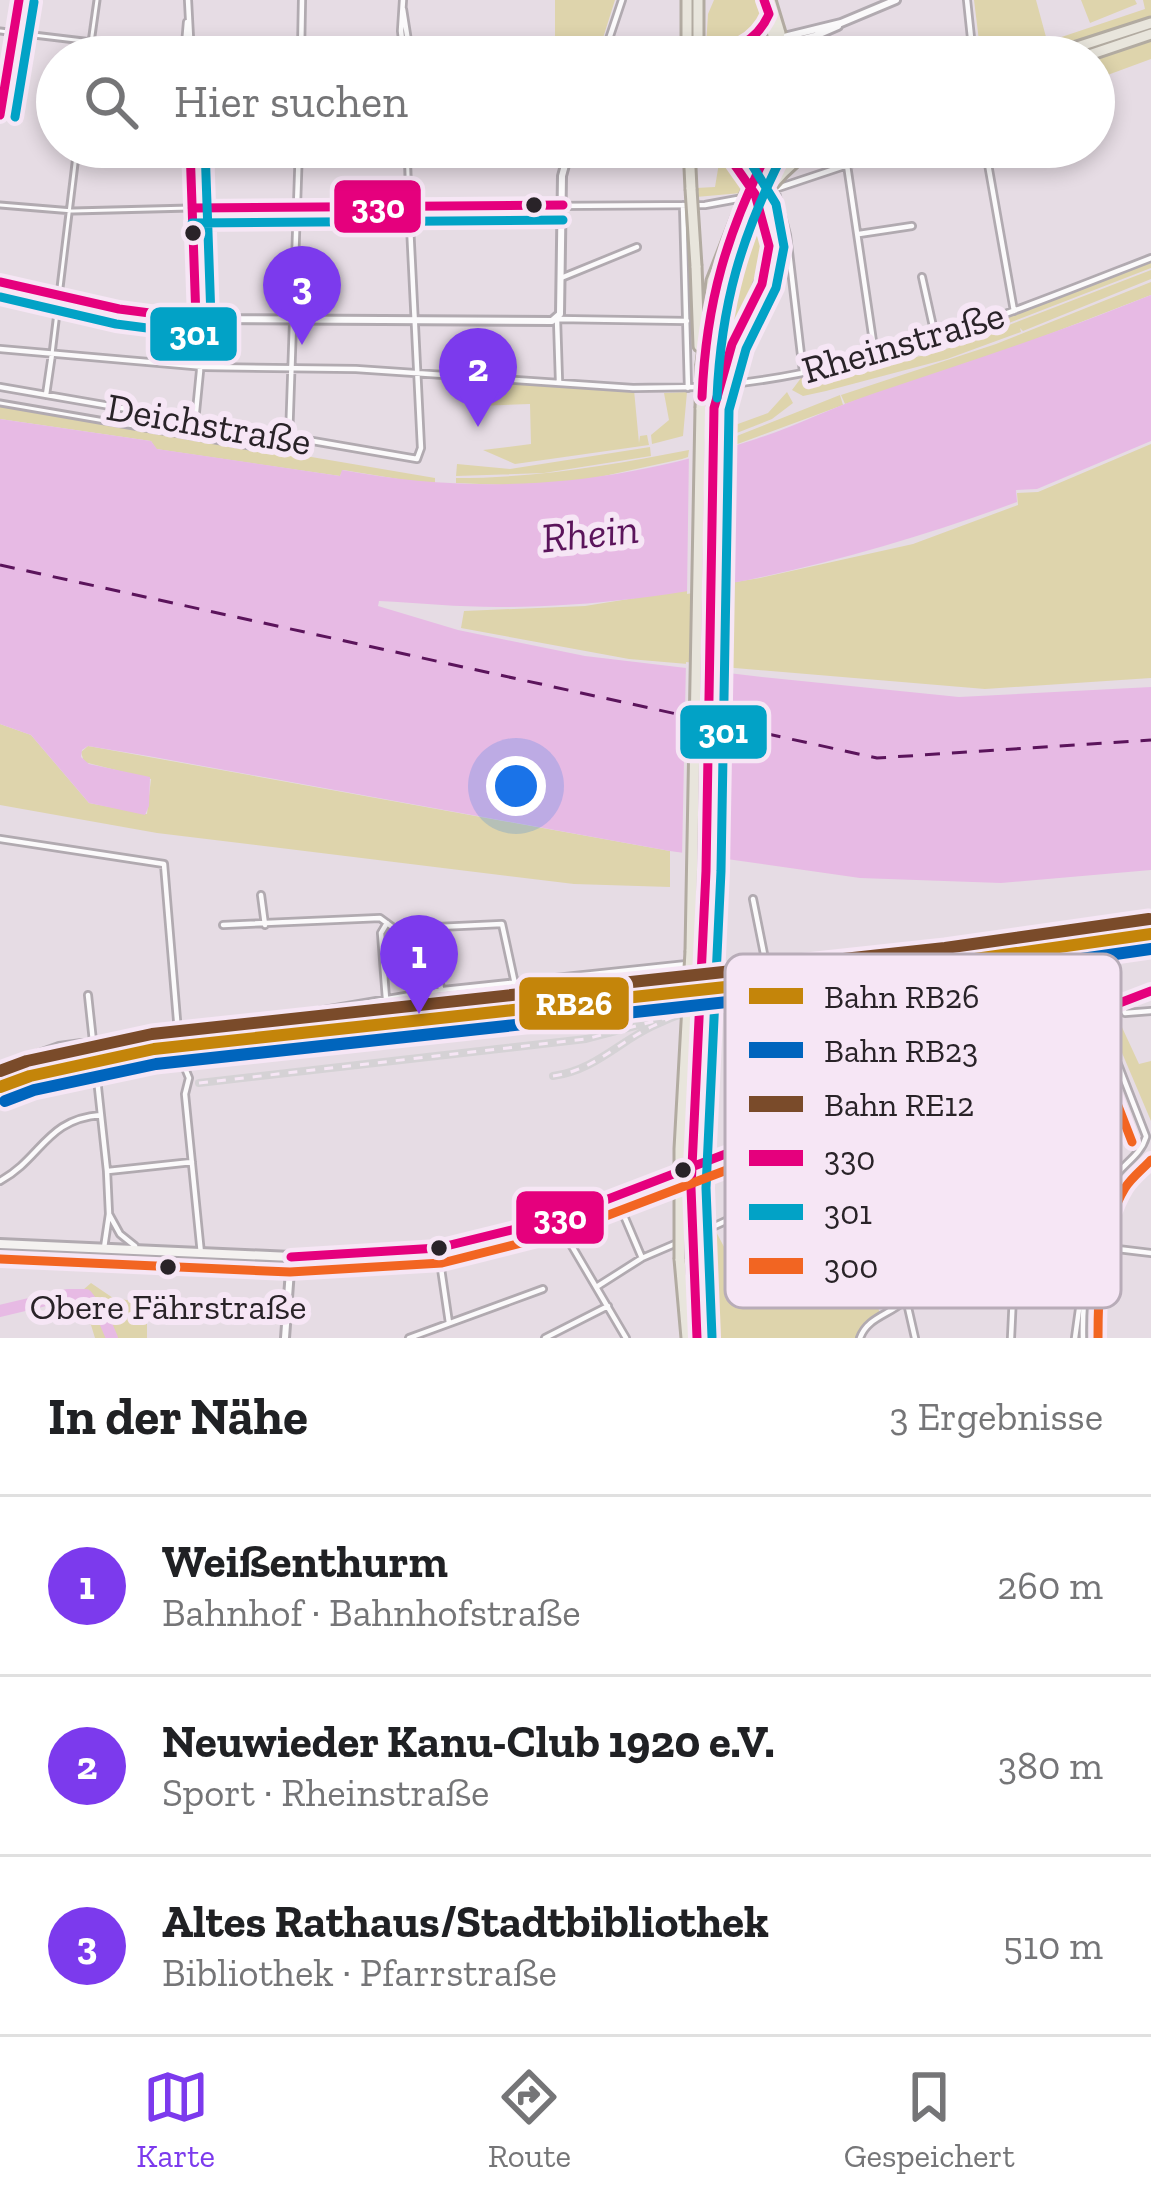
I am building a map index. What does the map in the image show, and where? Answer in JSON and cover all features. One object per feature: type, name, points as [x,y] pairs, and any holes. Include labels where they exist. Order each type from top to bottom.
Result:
[{"type":"highway","points":[[687,0],[696,36]]},
{"type":"highway","points":[[690,36],[698,0]]},
{"type":"highway","points":[[693,20],[709,0]]},
{"type":"highway","points":[[767,0],[776,36]]},
{"type":"highway","points":[[773,18],[793,36]]},
{"type":"highway","points":[[757,36],[773,18]]},
{"type":"highway","points":[[1111,36],[1151,23]]},
{"type":"highway","points":[[1115,46],[1151,34]]},
{"type":"highway","points":[[687,1338],[679,1174],[692,930],[702,364],[690,168]]},
{"type":"highway","points":[[715,408],[730,351],[761,286],[769,251],[762,205],[740,168]]},
{"type":"highway","points":[[702,364],[712,281],[760,168]]},
{"type":"highway","points":[[737,217],[775,168]]},
{"type":"highway","points":[[697,1338],[689,1174],[704,928],[718,310],[734,247],[764,194],[791,168]]},
{"type":"main road","points":[[1121,1002],[1151,991]]},
{"type":"main road","points":[[0,1244],[291,1257],[438,1248],[556,1219],[725,1154]]},
{"type":"street","points":[[0,115],[19,0]]},
{"type":"street","points":[[93,36],[97,0]]},
{"type":"street","points":[[188,0],[188,36]]},
{"type":"street","points":[[301,36],[302,0]]},
{"type":"street","points":[[403,0],[404,36]]},
{"type":"street","points":[[610,36],[622,0]]},
{"type":"street","points":[[815,36],[896,0]]},
{"type":"street","points":[[967,0],[971,36]]},
{"type":"street","points":[[403,9],[406,36]]},
{"type":"street","points":[[793,36],[841,23]]},
{"type":"street","points":[[0,31],[43,36]]},
{"type":"street","points":[[46,395],[74,168]]},
{"type":"street","points":[[191,168],[199,366],[195,422]]},
{"type":"street","points":[[289,439],[299,168]]},
{"type":"street","points":[[408,168],[420,374]]},
{"type":"street","points":[[559,382],[564,168]]},
{"type":"street","points":[[0,205],[69,210],[683,205],[736,200],[838,168]]},
{"type":"street","points":[[848,168],[874,356]]},
{"type":"street","points":[[989,168],[1014,311]]},
{"type":"street","points":[[776,189],[788,235],[803,372]]},
{"type":"street","points":[[683,205],[688,388]]},
{"type":"street","points":[[859,234],[911,226]]},
{"type":"street","points":[[561,278],[638,247]]},
{"type":"street","name":"Rheinstraße","points":[[0,349],[199,366],[688,388],[803,372],[936,340],[1151,258]]},
{"type":"street","points":[[922,277],[936,340]]},
{"type":"street","points":[[0,282],[196,319],[687,321]]},
{"type":"street","name":"Deichstraße","points":[[0,387],[419,458],[420,374]]},
{"type":"street","points":[[0,403],[250,446]]},
{"type":"street","points":[[0,839],[164,863],[178,1032]]},
{"type":"street","points":[[261,895],[265,925]]},
{"type":"street","points":[[753,899],[764,954]]},
{"type":"street","points":[[223,925],[380,918],[395,929],[502,925],[515,984]]},
{"type":"street","points":[[386,999],[381,933],[387,923]]},
{"type":"street","points":[[970,954],[1090,940],[1151,927]]},
{"type":"street","points":[[432,930],[441,990]]},
{"type":"street","points":[[0,1067],[59,1046],[441,990],[692,964],[725,970]]},
{"type":"street","points":[[88,995],[107,1172],[107,1248]]},
{"type":"street","points":[[1121,1006],[1125,1013],[1151,1011]]},
{"type":"street","points":[[183,1063],[189,1078],[185,1094],[201,1254]]},
{"type":"street","points":[[1121,1069],[1149,1137],[1121,1172]]},
{"type":"street","points":[[0,1181],[67,1122],[101,1115]]},
{"type":"street","points":[[107,1172],[192,1162]]},
{"type":"street","points":[[616,1197],[642,1258]]},
{"type":"street","points":[[110,1214],[140,1250]]},
{"type":"street","points":[[556,1219],[626,1338]]},
{"type":"street","points":[[598,1286],[642,1258],[725,1221]]},
{"type":"street","points":[[107,1248],[117,1237],[117,1228]]},
{"type":"street","points":[[438,1248],[449,1323]]},
{"type":"street","points":[[1121,1249],[1151,1253]]},
{"type":"street","points":[[286,1334],[291,1257]]},
{"type":"street","points":[[409,1338],[543,1289]]},
{"type":"street","points":[[550,1337],[608,1306]]},
{"type":"street","points":[[860,1338],[865,1326],[895,1308]]},
{"type":"street","points":[[908,1308],[915,1338]]},
{"type":"street","points":[[1011,1338],[1012,1308]]},
{"type":"street","points":[[1079,1338],[1082,1308]]},
{"type":"shaded area","points":[[555,0],[615,0],[604,36],[555,36]]},
{"type":"shaded area","points":[[714,0],[759,0],[763,22],[752,36],[707,36]]},
{"type":"shaded area","points":[[974,0],[1036,0],[1046,36],[978,36]]},
{"type":"shaded area","points":[[1081,0],[1135,0],[1137,4],[1090,23]]},
{"type":"shaded area","points":[[1143,0],[1151,0],[1151,17],[1095,36],[1065,36],[1145,9]]},
{"type":"shaded area","points":[[1151,37],[1151,59],[1115,72],[1115,50]]},
{"type":"shaded area","points":[[718,168],[733,168],[746,183],[741,193],[696,197],[696,188],[715,187]]},
{"type":"shaded area","points":[[760,216],[763,237],[758,274],[720,363],[722,318],[727,318],[740,265]]},
{"type":"shaded area","points":[[1151,262],[1151,268],[944,348],[814,383],[944,350],[1151,270],[1151,279],[947,359],[803,396],[792,390],[801,378],[941,341]]},
{"type":"shaded area","points":[[1151,282],[1151,295],[1003,352],[845,404],[841,395],[996,344]]},
{"type":"shaded area","points":[[477,381],[634,390],[639,443],[640,436],[647,435],[649,445],[515,464],[483,450],[531,444],[530,404],[476,406]]},
{"type":"shaded area","points":[[687,392],[683,436],[652,444],[651,435],[669,420],[664,393]]},
{"type":"shaded area","points":[[787,392],[793,403],[772,419],[724,438],[724,429],[768,413]]},
{"type":"shaded area","points":[[840,395],[843,405],[724,449],[724,441]]},
{"type":"shaded area","points":[[0,404],[435,478],[435,485],[156,449],[151,441],[0,419]]},
{"type":"shaded area","points":[[1151,444],[1151,678],[985,689],[629,659],[461,628],[464,611],[585,606],[760,578],[913,544],[1018,505],[1017,493],[1038,492]]},
{"type":"shaded area","points":[[650,447],[651,456],[544,473],[456,476],[457,464],[510,469]]},
{"type":"shaded area","points":[[689,450],[682,459],[581,481],[529,486],[456,483],[456,478],[574,470]]},
{"type":"shaded area","points":[[0,724],[31,735],[89,803],[147,814],[151,779],[84,762],[81,752],[88,746],[670,851],[670,887],[574,884],[157,833],[0,805]]},
{"type":"shaded area","points":[[1121,1025],[1139,1064],[1151,1061],[1151,1121],[1121,1050]]},
{"type":"shaded area","points":[[712,1224],[725,1249],[725,1308],[878,1308],[882,1317],[855,1338],[703,1338],[696,1243],[704,1242],[705,1226]]},
{"type":"shaded area","points":[[91,1283],[113,1298],[147,1303],[147,1338],[95,1338],[91,1325],[67,1304]]},
{"type":"water","name":"Rhein","points":[[1151,295],[1151,441],[1037,489],[1016,490],[1017,502],[828,561],[696,590],[563,605],[483,607],[379,601],[378,606],[458,630],[585,656],[762,677],[959,697],[1151,687],[1151,870],[1001,883],[860,878],[670,851],[88,746],[82,750],[81,757],[89,764],[150,777],[145,815],[89,803],[31,735],[0,724],[0,419],[151,441],[157,449],[340,476],[342,470],[448,483],[551,482],[653,467],[756,439]]},
{"type":"pier","points":[[724,443],[722,588],[687,594],[689,451]]},
{"type":"pier","points":[[686,662],[720,666],[712,863],[682,858]]},
{"type":"waterway","points":[[0,1311],[86,1295],[112,1338]]},
{"type":"ferry route","points":[[0,565],[704,720]]},
{"type":"ferry route","points":[[713,722],[877,758],[1151,740]]},
{"type":"railway","points":[[553,1076],[581,1068],[668,1019],[725,1001]]},
{"type":"railway","points":[[199,1083],[586,1039],[674,1016]]},
{"type":"rail line","name":"RE12","points":[[890,954],[1149,919]]},
{"type":"rail line","name":"RB26","points":[[1010,954],[1151,934]]},
{"type":"rail line","name":"RB23","points":[[1116,954],[1151,949]]},
{"type":"rail line","name":"RE12","points":[[0,1071],[152,1034],[725,972]]},
{"type":"rail line","name":"RB26","points":[[0,1087],[154,1049],[725,987]]},
{"type":"rail line","name":"RB23","points":[[5,1101],[34,1090],[156,1064],[725,1002]]},
{"type":"transit line","name":"330","points":[[0,115],[19,0]]},
{"type":"transit line","name":"330","points":[[753,36],[769,14],[764,0]]},
{"type":"transit line","name":"301","points":[[15,117],[34,2]]},
{"type":"transit line","name":"330","points":[[0,282],[119,309],[196,319],[191,168]]},
{"type":"transit line","name":"301","points":[[0,297],[116,324],[194,334],[205,331],[211,318],[206,168]]},
{"type":"transit line","name":"330","points":[[697,1338],[691,1188],[706,871],[714,408],[732,344],[762,284],[769,246],[755,194],[737,168]]},
{"type":"transit line","name":"301","points":[[712,1337],[706,1188],[721,871],[729,410],[746,349],[776,288],[784,247],[776,204],[754,168]]},
{"type":"transit line","name":"330","points":[[702,397],[708,329],[721,268],[760,168]]},
{"type":"transit line","name":"301","points":[[717,398],[723,332],[736,272],[777,168]]},
{"type":"transit line","name":"330","points":[[192,208],[563,205]]},
{"type":"transit line","name":"301","points":[[192,223],[563,220]]},
{"type":"transit line","name":"330","points":[[1121,1002],[1151,991]]},
{"type":"transit line","name":"300","points":[[1121,1114],[1132,1142]]},
{"type":"transit line","name":"330","points":[[291,1257],[438,1248],[556,1219],[725,1154]]},
{"type":"transit line","name":"300","points":[[1121,1196],[1151,1160]]},
{"type":"transit line","name":"300","points":[[0,1259],[290,1272],[442,1263],[561,1233],[725,1171]]},
{"type":"transit line","name":"300","points":[[1098,1338],[1099,1308]]},
{"type":"place","name":"Altes Rathaus/Stadtbibliothek","points":[[302,345]]},
{"type":"place","name":"Neuwieder Kanu-Club 1920 e.V.","points":[[478,427]]},
{"type":"place","name":"Weißenthurm","points":[[419,1014]]},
{"type":"place","name":"Obere Fährstraße","points":[[168,1267]]}]
